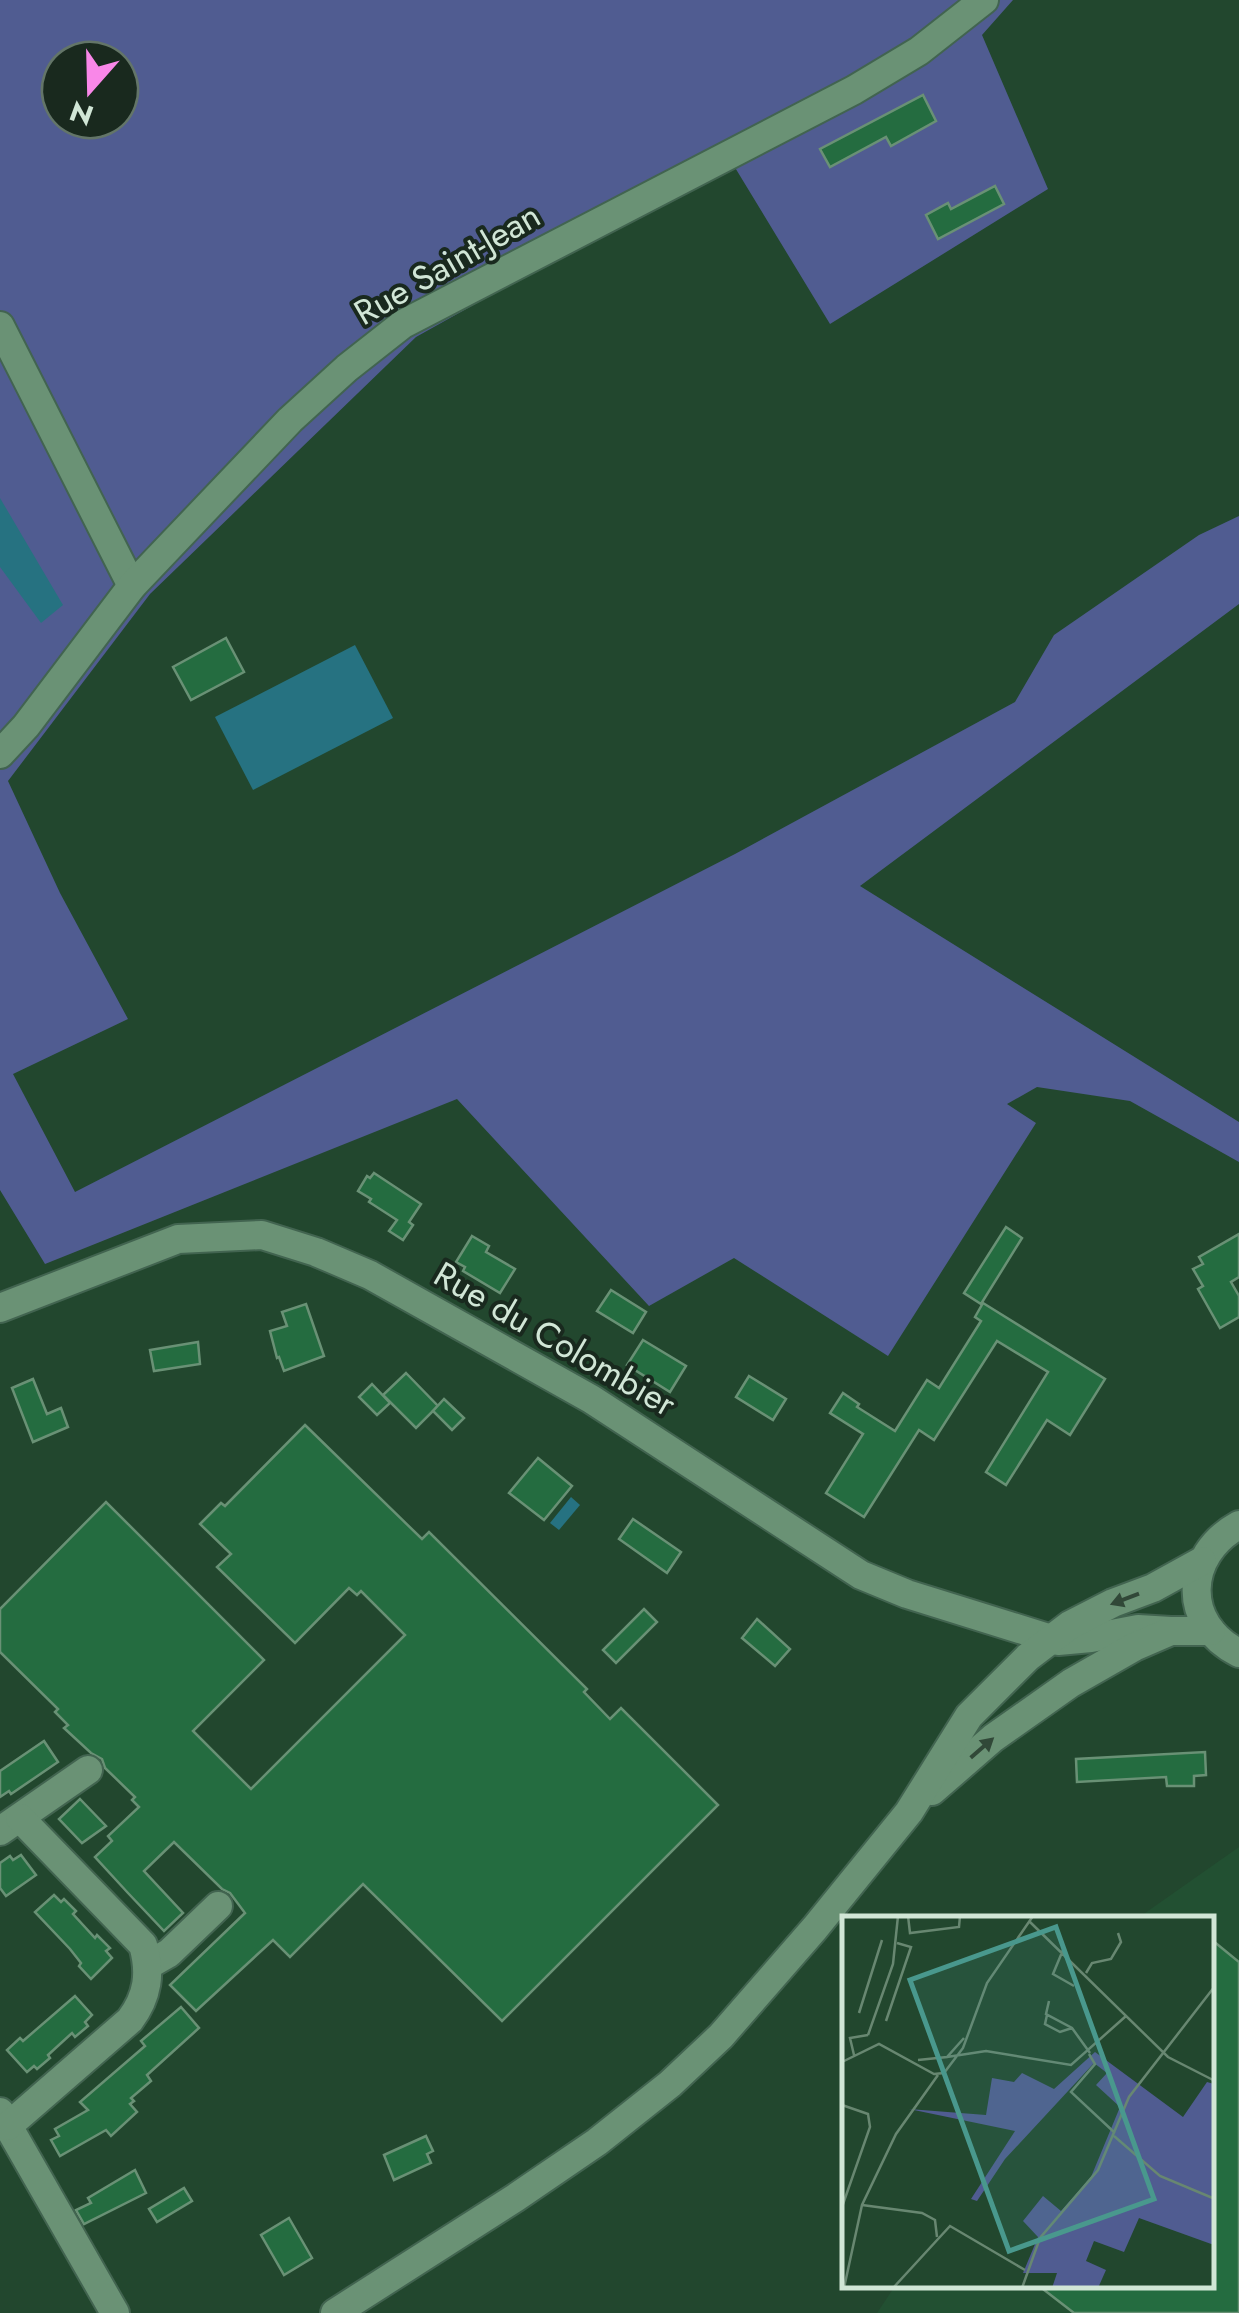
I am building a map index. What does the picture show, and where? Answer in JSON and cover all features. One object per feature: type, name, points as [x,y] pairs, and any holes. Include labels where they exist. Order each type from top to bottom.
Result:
[{"type":"street","name":"Rue Saint-Jean","points":[[0,754],[26,726],[132,586],[290,420],[346,368],[403,324],[854,90],[918,51],[984,0]]},
{"type":"street","points":[[0,326],[132,586]]},
{"type":"street","name":"Rue du Colombier","points":[[0,1308],[178,1239],[262,1235],[370,1275],[591,1398],[861,1575],[906,1594],[1058,1640],[1138,1629],[1211,1631]]},
{"type":"street","points":[[1239,1524],[1210,1546],[1197,1579],[1197,1598],[1211,1631],[1239,1652]]},
{"type":"street","points":[[335,2313],[597,2142],[670,2084],[761,1991],[909,1812],[969,1716],[1028,1657],[1050,1638],[1093,1612],[1153,1588],[1202,1561]]},
{"type":"street","points":[[909,1812],[993,1738],[1071,1682],[1171,1631]]},
{"type":"street","points":[[88,1770],[10,1825],[143,1945],[148,1965],[146,1988],[130,2020],[4,2119],[115,2313]]},
{"type":"street","points":[[148,1965],[169,1953],[218,1906]]},
{"type":"shaded area","points":[[0,0],[1013,0],[982,35],[1048,189],[830,324],[731,161],[416,337],[150,594],[8,781],[60,893],[128,1019],[13,1074],[75,1192],[735,854],[1015,702],[1054,635],[1199,535],[1239,516],[1239,604],[860,886],[1239,1122],[1239,1162],[1130,1101],[1037,1087],[1007,1104],[1036,1123],[888,1356],[734,1258],[649,1306],[457,1099],[45,1264],[0,1190]]},
{"type":"shaded area","points":[[0,498],[63,605],[41,623],[0,567]]},
{"type":"shaded area","points":[[355,645],[393,718],[253,790],[215,717]]},
{"type":"shaded area","points":[[571,1497],[580,1505],[559,1530],[550,1523]]},
{"type":"shaded area","points":[[1239,1847],[1239,2313],[877,2313],[894,2288],[1214,2288],[1214,1916],[1141,1916]]},
{"type":"building","points":[[923,95],[936,121],[891,146],[886,137],[830,167],[820,149]]},
{"type":"building","points":[[995,186],[1004,204],[938,239],[926,215],[948,203],[951,209]]},
{"type":"building","points":[[226,638],[244,672],[191,700],[173,667]]},
{"type":"building","points":[[374,1173],[421,1204],[403,1240],[389,1231],[397,1220],[358,1191],[367,1176],[370,1178]]},
{"type":"building","points":[[1006,1227],[1022,1238],[981,1304],[964,1293]]},
{"type":"building","points":[[1239,1234],[1239,1277],[1231,1282],[1239,1296],[1239,1317],[1220,1328],[1198,1289],[1203,1286],[1193,1269],[1203,1264],[1199,1257]]},
{"type":"building","points":[[472,1236],[489,1246],[486,1252],[515,1269],[500,1293],[463,1271],[465,1267],[456,1262]]},
{"type":"building","points":[[611,1290],[646,1312],[633,1333],[597,1311]]},
{"type":"building","points":[[983,1303],[1105,1379],[1070,1435],[1047,1420],[1006,1485],[986,1472],[1048,1372],[997,1341],[934,1440],[919,1430],[864,1517],[826,1493],[863,1434],[830,1413],[843,1393],[859,1404],[857,1407],[895,1431],[927,1380],[939,1388],[981,1321],[975,1317]]},
{"type":"building","points":[[306,1304],[324,1356],[284,1371],[270,1331],[287,1326],[282,1312]]},
{"type":"building","points":[[643,1340],[686,1366],[670,1392],[627,1365]]},
{"type":"building","points":[[198,1342],[200,1364],[154,1371],[150,1350]]},
{"type":"building","points":[[406,1373],[438,1406],[416,1428],[383,1395]]},
{"type":"building","points":[[749,1376],[786,1399],[773,1420],[736,1397]]},
{"type":"building","points":[[33,1379],[47,1414],[61,1408],[68,1427],[33,1442],[12,1388]]},
{"type":"building","points":[[372,1384],[390,1403],[377,1415],[359,1397]]},
{"type":"building","points":[[444,1399],[464,1418],[452,1430],[433,1411]]},
{"type":"building","points":[[305,1425],[422,1539],[429,1532],[587,1689],[584,1692],[610,1719],[621,1708],[718,1805],[502,2021],[363,1884],[290,1957],[273,1940],[196,2011],[170,1985],[245,1913],[230,1893],[174,1842],[144,1871],[183,1913],[164,1931],[128,1893],[95,1857],[112,1841],[108,1836],[139,1807],[132,1800],[135,1797],[105,1768],[102,1759],[64,1728],[68,1725],[55,1712],[58,1709],[0,1652],[0,1609],[106,1502],[264,1660],[193,1731],[251,1789],[405,1635],[361,1591],[357,1595],[349,1588],[295,1643],[217,1567],[231,1554],[200,1524],[221,1503],[225,1506]]},
{"type":"building","points":[[538,1458],[572,1486],[544,1520],[509,1493]]},
{"type":"building","points":[[633,1519],[681,1552],[667,1573],[619,1539]]},
{"type":"building","points":[[644,1609],[657,1622],[616,1663],[603,1650]]},
{"type":"building","points":[[757,1619],[790,1649],[775,1666],[742,1638]]},
{"type":"building","points":[[44,1741],[58,1762],[11,1794],[9,1791],[0,1797],[0,1771]]},
{"type":"building","points":[[1205,1752],[1206,1775],[1194,1776],[1194,1786],[1167,1786],[1166,1777],[1077,1782],[1076,1759]]},
{"type":"building","points":[[80,1799],[106,1826],[82,1843],[59,1819]]},
{"type":"building","points":[[21,1855],[36,1875],[6,1896],[0,1888],[0,1863]]},
{"type":"building","points":[[54,1895],[61,1902],[64,1899],[95,1938],[97,1935],[110,1948],[106,1951],[112,1958],[91,1979],[70,1949],[35,1912]]},
{"type":"building","points":[[1214,1942],[1239,1962],[1239,2313],[1074,2313],[1042,2288],[1214,2288]]},
{"type":"building","points":[[75,1996],[92,2015],[85,2022],[88,2026],[75,2037],[72,2033],[48,2055],[50,2058],[27,2072],[7,2050]]},
{"type":"building","points":[[181,2007],[199,2028],[147,2075],[151,2081],[131,2098],[134,2101],[130,2104],[137,2112],[111,2136],[106,2130],[60,2156],[51,2140],[59,2136],[55,2129],[88,2110],[80,2102],[145,2046],[141,2041]]},
{"type":"building","points":[[426,2136],[433,2151],[427,2154],[431,2163],[394,2180],[384,2155]]},
{"type":"building","points":[[135,2170],[146,2193],[84,2224],[76,2210],[91,2203],[88,2198]]},
{"type":"building","points":[[184,2188],[192,2201],[157,2222],[149,2209]]},
{"type":"building","points":[[289,2218],[312,2258],[284,2275],[261,2235]]}]
